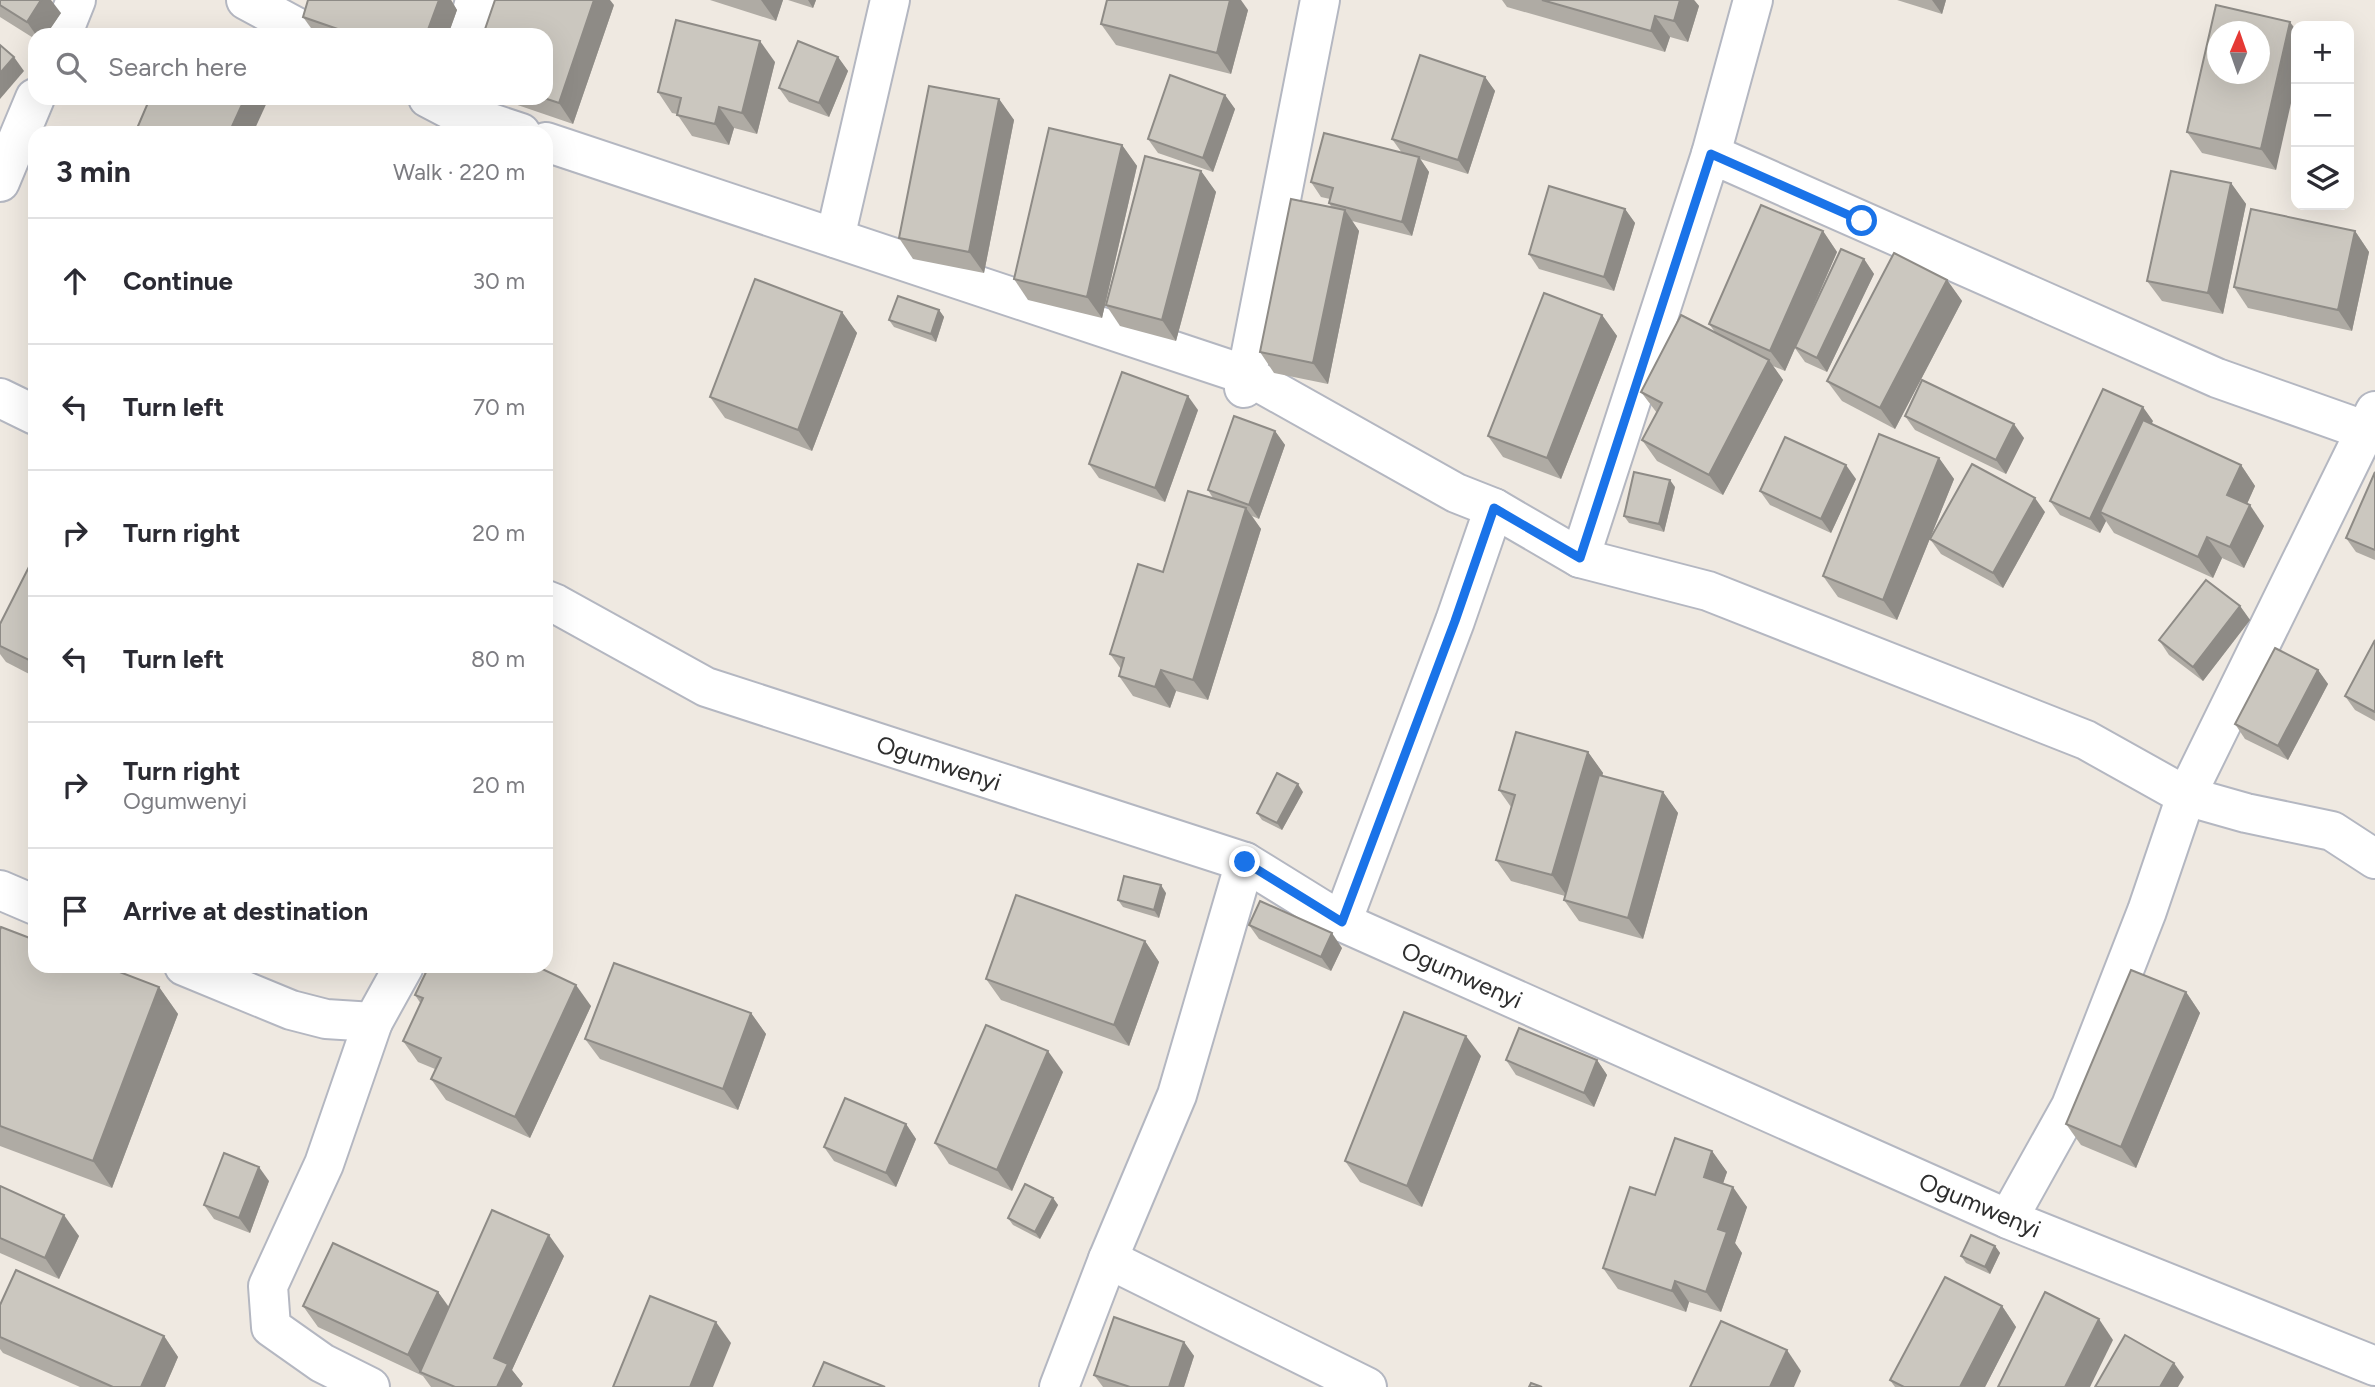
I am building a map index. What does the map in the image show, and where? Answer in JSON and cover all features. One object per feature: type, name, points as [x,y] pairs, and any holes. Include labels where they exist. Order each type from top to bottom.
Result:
[{"type":"street","points":[[65,28],[76,0]]},
{"type":"street","points":[[246,0],[298,28]]},
{"type":"street","points":[[468,28],[475,0]]},
{"type":"street","points":[[835,238],[890,0]]},
{"type":"street","points":[[1246,375],[1244,388],[1320,0]]},
{"type":"street","points":[[1580,558],[1711,154],[1753,0]]},
{"type":"street","points":[[0,182],[32,105]]},
{"type":"street","points":[[451,105],[503,126]]},
{"type":"street","points":[[553,144],[1246,375],[1456,493],[1494,508],[1580,558],[1721,596],[2086,740],[2186,796],[2246,813],[2332,831],[2375,859]]},
{"type":"street","points":[[1711,154],[2217,378],[2372,425],[2186,796],[2147,911],[2071,1106],[2008,1219]]},
{"type":"street","points":[[0,398],[28,412]]},
{"type":"street","points":[[1342,922],[1455,621],[1494,508]]},
{"type":"street","name":"Ogumwenyi","points":[[553,612],[706,687],[1245,862],[1342,922],[2008,1219],[2375,1366]]},
{"type":"street","points":[[1059,1387],[1108,1259],[1177,1095],[1245,862]]},
{"type":"street","points":[[0,890],[28,902]]},
{"type":"street","points":[[201,973],[291,1010],[326,1019],[373,1022]]},
{"type":"street","points":[[370,1387],[322,1363],[271,1327],[268,1286],[324,1164],[373,1022],[400,973]]},
{"type":"street","points":[[1108,1259],[1367,1387]]},
{"type":"building","points":[[0,0],[41,0],[27,22],[0,5]]},
{"type":"building","points":[[308,0],[439,0],[429,28],[335,28],[303,17]]},
{"type":"building","points":[[495,0],[594,0],[559,103],[553,101],[553,28],[485,28]]},
{"type":"building","points":[[1107,0],[1230,0],[1217,53],[1101,24]]},
{"type":"building","points":[[1542,0],[1680,0],[1674,21],[1655,16],[1651,31]]},
{"type":"building","points":[[2216,5],[2290,22],[2261,149],[2187,132],[2207,44],[2207,84],[2270,84],[2270,21],[2212,21]]},
{"type":"building","points":[[676,20],[760,41],[742,113],[719,107],[715,124],[677,115],[681,98],[658,92]]},
{"type":"building","points":[[798,41],[838,57],[819,103],[779,88]]},
{"type":"building","points":[[0,45],[14,57],[0,73]]},
{"type":"building","points":[[1420,55],[1485,77],[1458,160],[1392,139]]},
{"type":"building","points":[[1170,75],[1225,95],[1203,158],[1148,139]]},
{"type":"building","points":[[929,86],[999,99],[969,252],[899,238]]},
{"type":"building","points":[[147,105],[242,105],[232,126],[138,126]]},
{"type":"building","points":[[1049,128],[1122,145],[1087,297],[1014,279]]},
{"type":"building","points":[[1324,133],[1419,157],[1402,222],[1329,203],[1333,188],[1311,182]]},
{"type":"building","points":[[1145,156],[1201,171],[1162,320],[1106,305]]},
{"type":"building","points":[[2171,171],[2231,183],[2208,293],[2147,281]]},
{"type":"building","points":[[1549,186],[1625,209],[1604,277],[1529,254]]},
{"type":"building","points":[[1291,199],[1345,210],[1313,363],[1260,352]]},
{"type":"building","points":[[1761,205],[1823,231],[1770,351],[1709,324]]},
{"type":"building","points":[[2251,209],[2355,231],[2338,310],[2234,287]]},
{"type":"building","points":[[1841,249],[1864,259],[1817,358],[1795,347]]},
{"type":"building","points":[[1894,253],[1947,280],[1880,408],[1827,381]]},
{"type":"building","points":[[755,279],[842,312],[798,430],[710,397]]},
{"type":"building","points":[[1544,293],[1602,315],[1547,458],[1488,436]]},
{"type":"building","points":[[898,296],[939,310],[931,334],[889,320]]},
{"type":"building","points":[[1681,315],[1769,360],[1709,475],[1642,440],[1662,403],[1641,392]]},
{"type":"building","points":[[1122,372],[1188,396],[1155,488],[1089,464]]},
{"type":"building","points":[[1922,380],[2014,424],[1996,460],[1905,416]]},
{"type":"building","points":[[2103,389],[2143,407],[2090,519],[2050,501]]},
{"type":"building","points":[[1234,416],[1275,431],[1249,505],[1208,490]]},
{"type":"building","points":[[2143,420],[2241,465],[2227,495],[2250,505],[2230,547],[2207,537],[2198,557],[2100,512]]},
{"type":"building","points":[[1879,434],[1939,458],[1883,600],[1823,576]]},
{"type":"building","points":[[1785,437],[1846,465],[1821,519],[1760,491]]},
{"type":"building","points":[[1972,464],[2035,498],[1993,573],[1930,539]]},
{"type":"building","points":[[1634,472],[1670,480],[1659,524],[1624,516]]},
{"type":"building","points":[[2375,472],[2375,550],[2346,538]]},
{"type":"building","points":[[1188,491],[1246,508],[1193,680],[1161,670],[1155,687],[1119,676],[1124,658],[1110,654],[1138,564],[1163,572]]},
{"type":"building","points":[[28,569],[28,660],[0,646],[0,624]]},
{"type":"building","points":[[2206,580],[2240,606],[2193,667],[2159,640]]},
{"type":"building","points":[[2375,640],[2375,712],[2345,696]]},
{"type":"building","points":[[2275,648],[2318,670],[2278,746],[2235,724]]},
{"type":"building","points":[[1516,732],[1588,752],[1552,875],[1496,860],[1515,795],[1499,790]]},
{"type":"building","points":[[1277,773],[1298,784],[1277,823],[1257,813]]},
{"type":"building","points":[[1599,775],[1663,792],[1628,918],[1564,900]]},
{"type":"building","points":[[1124,876],[1161,885],[1154,910],[1118,900]]},
{"type":"building","points":[[1016,895],[1145,941],[1114,1025],[986,979]]},
{"type":"building","points":[[1260,901],[1332,933],[1321,957],[1249,925]]},
{"type":"building","points":[[1,927],[28,937],[28,973],[122,973],[159,987],[93,1161],[0,1126]]},
{"type":"building","points":[[614,963],[751,1013],[723,1089],[585,1039]]},
{"type":"building","points":[[2131,970],[2186,992],[2121,1147],[2066,1124]]},
{"type":"building","points":[[426,973],[551,973],[576,985],[515,1117],[431,1079],[441,1058],[403,1041],[423,998],[415,995]]},
{"type":"building","points":[[1404,1012],[1466,1036],[1407,1186],[1345,1161]]},
{"type":"building","points":[[986,1025],[1048,1051],[997,1170],[935,1143]]},
{"type":"building","points":[[1519,1028],[1597,1060],[1584,1093],[1506,1060]]},
{"type":"building","points":[[845,1098],[906,1124],[886,1173],[824,1147]]},
{"type":"building","points":[[1675,1138],[1712,1151],[1704,1177],[1733,1187],[1718,1229],[1727,1232],[1706,1292],[1675,1281],[1672,1291],[1603,1268],[1630,1187],[1655,1195]]},
{"type":"building","points":[[224,1153],[259,1167],[239,1218],[204,1205]]},
{"type":"building","points":[[1025,1184],[1053,1198],[1035,1232],[1008,1218]]},
{"type":"building","points":[[0,1186],[64,1215],[45,1258],[0,1238]]},
{"type":"building","points":[[492,1210],[549,1235],[494,1358],[508,1364],[497,1387],[455,1387],[420,1372]]},
{"type":"building","points":[[1971,1235],[1995,1246],[1985,1267],[1961,1256]]},
{"type":"building","points":[[333,1243],[438,1292],[408,1355],[303,1306]]},
{"type":"building","points":[[16,1270],[164,1336],[141,1387],[113,1387],[0,1337],[0,1305]]},
{"type":"building","points":[[1945,1277],[2002,1306],[1960,1387],[1904,1387],[1890,1380]]},
{"type":"building","points":[[2045,1292],[2099,1319],[2065,1387],[1998,1387]]},
{"type":"building","points":[[650,1296],[716,1322],[690,1387],[613,1387]]},
{"type":"building","points":[[1114,1317],[1184,1342],[1169,1387],[1130,1387],[1094,1375]]},
{"type":"building","points":[[1721,1321],[1787,1350],[1770,1387],[1690,1387]]},
{"type":"building","points":[[2125,1335],[2174,1363],[2160,1387],[2095,1387]]},
{"type":"building","points":[[824,1362],[885,1387],[813,1387]]},
{"type":"route","points":[[1245,862],[1342,922],[1455,621],[1494,508],[1580,558],[1711,154],[1862,221]]}]
